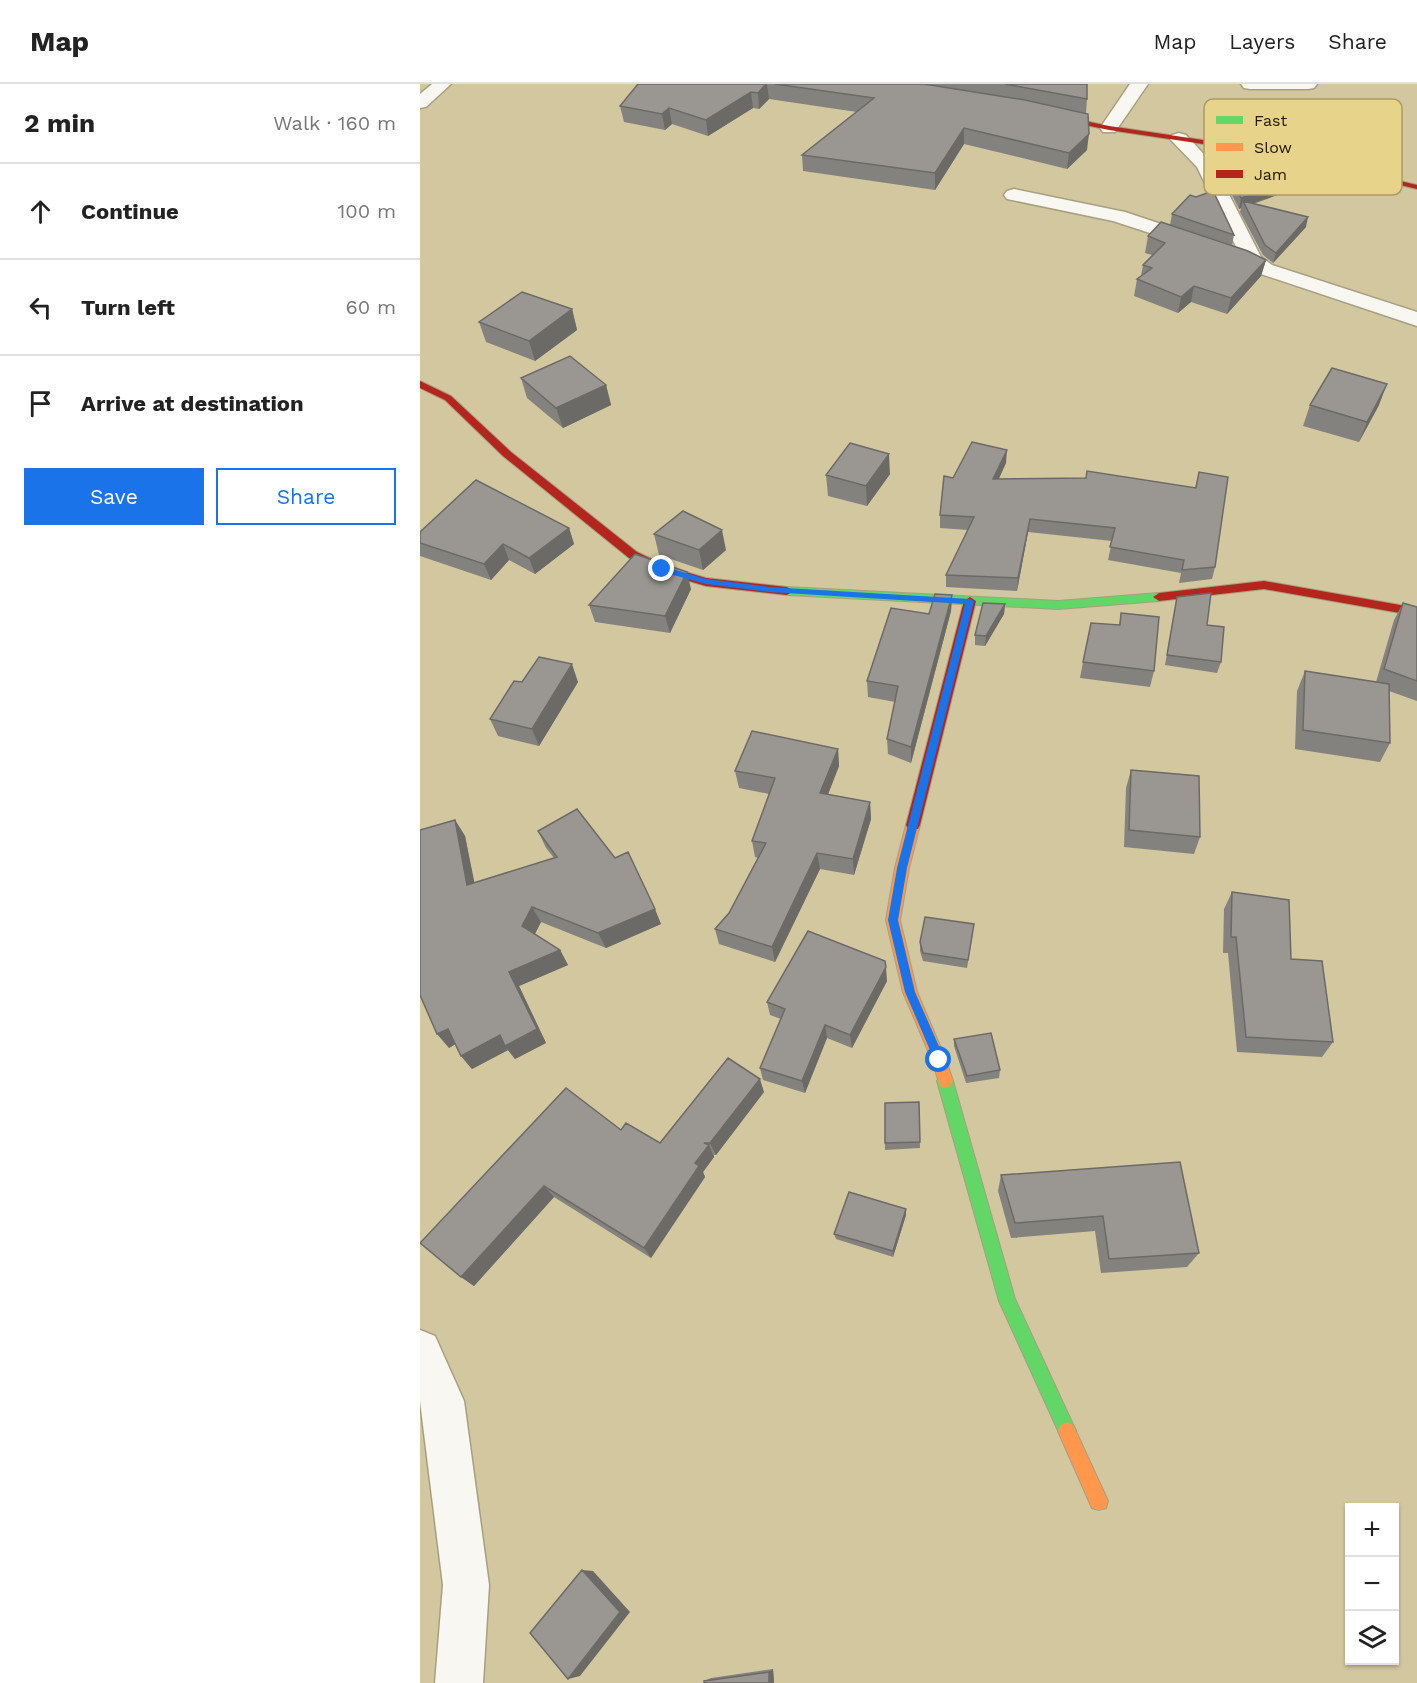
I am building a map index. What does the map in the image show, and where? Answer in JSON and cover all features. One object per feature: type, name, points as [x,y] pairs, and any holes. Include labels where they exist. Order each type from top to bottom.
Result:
[{"type":"street","points":[[420,102],[442,84]]},
{"type":"street","points":[[1109,128],[1139,84]]},
{"type":"street","points":[[1250,84],[1308,84]]},
{"type":"street","points":[[1034,111],[1109,128],[1204,143]]},
{"type":"street","points":[[1179,139],[1204,164]]},
{"type":"street","points":[[1402,184],[1417,188]]},
{"type":"street","points":[[1014,195],[1118,216],[1252,261],[1265,269],[1417,319]]},
{"type":"street","points":[[1220,195],[1252,261]]},
{"type":"street","points":[[420,384],[448,398],[507,454],[633,555],[662,569],[706,582],[769,590],[1058,605],[1152,598],[1263,585],[1417,612]]},
{"type":"street","points":[[970,601],[902,868],[893,920],[910,992],[939,1060],[1007,1301],[1099,1501]]},
{"type":"street","points":[[420,1351],[442,1401],[466,1585],[459,1683]]},
{"type":"building","points":[[638,84],[766,84],[758,93],[751,92],[706,120],[669,108],[662,114],[620,106]]},
{"type":"building","points":[[775,84],[924,84],[1025,100],[1088,114],[1089,134],[1069,153],[964,128],[935,173],[802,155],[874,98]]},
{"type":"building","points":[[1005,84],[1087,84],[1087,99]]},
{"type":"building","points":[[1204,194],[1215,195],[1234,235],[1172,214],[1190,195],[1196,197]]},
{"type":"building","points":[[1243,201],[1308,217],[1276,253],[1265,245]]},
{"type":"building","points":[[1161,222],[1248,251],[1266,260],[1231,298],[1194,286],[1181,297],[1137,279],[1152,268],[1143,265],[1165,243],[1148,236]]},
{"type":"building","points":[[522,292],[572,309],[529,341],[479,322]]},
{"type":"building","points":[[570,356],[606,385],[556,408],[521,378]]},
{"type":"building","points":[[1332,368],[1387,384],[1367,422],[1310,405]]},
{"type":"building","points":[[972,442],[1007,450],[993,479],[1086,478],[1087,471],[1196,488],[1199,472],[1228,477],[1215,567],[1182,570],[1184,560],[1110,547],[1115,528],[1030,519],[1018,578],[946,575],[974,517],[940,515],[944,476],[953,478]]},
{"type":"building","points":[[850,443],[889,454],[866,486],[826,475]]},
{"type":"building","points":[[476,480],[569,528],[529,558],[503,544],[484,564],[420,543],[420,532]]},
{"type":"building","points":[[683,511],[722,530],[699,550],[654,534]]},
{"type":"building","points":[[635,554],[687,572],[665,616],[589,605]]},
{"type":"building","points":[[1211,593],[1207,625],[1224,627],[1221,662],[1167,655],[1177,597]]},
{"type":"building","points":[[935,594],[952,595],[911,747],[887,739],[898,686],[867,681],[891,608],[929,614]]},
{"type":"building","points":[[983,603],[1005,604],[986,636],[975,635]]},
{"type":"building","points":[[1403,603],[1417,607],[1417,681],[1384,669]]},
{"type":"building","points":[[1121,613],[1159,617],[1154,671],[1083,662],[1091,623],[1120,625]]},
{"type":"building","points":[[539,657],[572,664],[532,729],[490,719],[514,681],[522,682]]},
{"type":"building","points":[[1305,671],[1389,684],[1390,743],[1303,730]]},
{"type":"building","points":[[752,731],[838,749],[820,793],[870,802],[853,859],[817,853],[772,947],[715,929],[729,913],[766,843],[752,841],[775,778],[735,771]]},
{"type":"building","points":[[1131,770],[1199,776],[1200,837],[1129,830]]},
{"type":"building","points":[[577,809],[615,858],[628,852],[655,909],[598,933],[532,907],[522,926],[560,950],[509,972],[537,1029],[505,1046],[500,1035],[461,1056],[448,1029],[437,1034],[420,995],[420,830],[455,820],[467,885],[557,857],[538,831]]},
{"type":"building","points":[[1232,892],[1289,900],[1291,959],[1322,961],[1333,1042],[1246,1037],[1236,937],[1231,937]]},
{"type":"building","points":[[925,917],[974,924],[968,960],[923,953],[920,942]]},
{"type":"building","points":[[808,931],[885,961],[886,967],[850,1035],[825,1025],[802,1081],[760,1068],[785,1009],[767,1002]]},
{"type":"building","points":[[991,1033],[1000,1070],[967,1076],[954,1039]]},
{"type":"building","points":[[728,1058],[760,1079],[710,1143],[704,1143],[709,1145],[695,1163],[699,1166],[644,1248],[544,1186],[461,1277],[420,1243],[566,1088],[621,1130],[626,1123],[660,1143]]},
{"type":"building","points":[[919,1102],[920,1142],[885,1143],[885,1103]]},
{"type":"building","points":[[1180,1162],[1199,1253],[1109,1259],[1103,1216],[1015,1223],[1001,1175]]},
{"type":"building","points":[[849,1192],[906,1209],[893,1251],[834,1234]]},
{"type":"building","points":[[582,1570],[620,1612],[568,1679],[530,1633]]},
{"type":"building","points":[[769,1672],[769,1683],[704,1683],[704,1681]]},
{"type":"traffic: fast","points":[[787,591],[1058,605],[1159,597]]},
{"type":"traffic: fast","points":[[945,1081],[1007,1301],[1067,1431]]},
{"type":"traffic: slow","points":[[913,825],[902,868],[893,920],[910,992],[939,1060],[945,1081]]},
{"type":"traffic: slow","points":[[1067,1431],[1099,1501]]},
{"type":"traffic: jam","points":[[1045,114],[1109,128],[1204,142]]},
{"type":"traffic: jam","points":[[1402,183],[1417,187]]},
{"type":"traffic: jam","points":[[420,384],[448,398],[507,454],[633,555],[662,569],[706,582],[787,591]]},
{"type":"traffic: jam","points":[[1159,597],[1264,585],[1417,612]]},
{"type":"traffic: jam","points":[[913,825],[970,601]]},
{"type":"route","points":[[662,569],[706,582],[769,590],[970,601],[902,868],[893,920],[910,992],[939,1060]]}]
